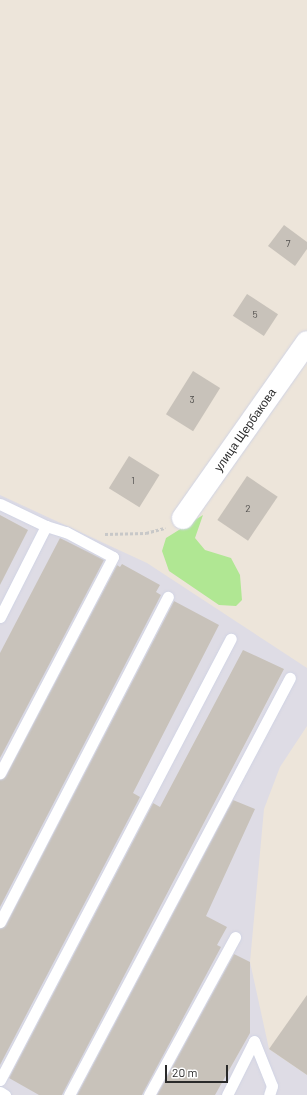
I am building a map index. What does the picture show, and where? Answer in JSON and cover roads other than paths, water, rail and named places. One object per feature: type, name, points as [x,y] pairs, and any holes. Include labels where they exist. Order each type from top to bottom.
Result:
[{"type":"street","name":"улица Щербакова","points":[[183,518],[307,342]]},
{"type":"lane","points":[[0,504],[46,526],[66,532],[113,557],[0,773]]},
{"type":"lane","points":[[0,617],[46,526]]},
{"type":"lane","points":[[0,922],[168,597]]},
{"type":"lane","points":[[0,1080],[231,639]]},
{"type":"lane","points":[[69,1095],[290,678]]},
{"type":"lane","points":[[149,1095],[235,937]]},
{"type":"lane","points":[[227,1095],[254,1041],[272,1086],[269,1095]]},
{"type":"lane","points":[[0,1092],[5,1095]]}]
